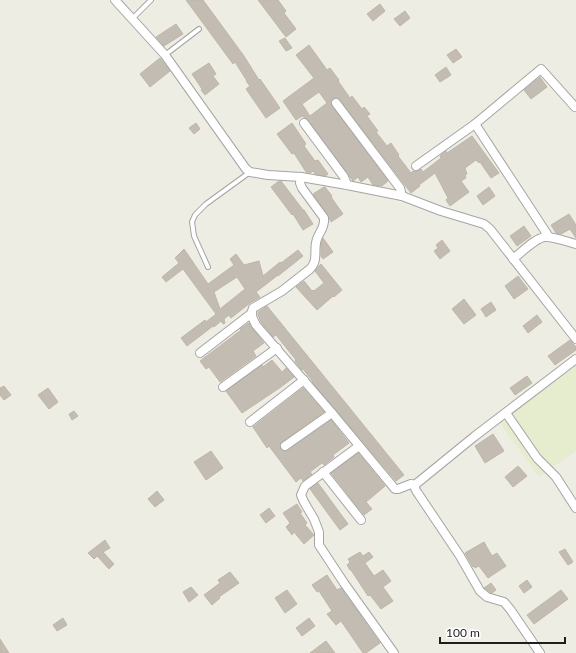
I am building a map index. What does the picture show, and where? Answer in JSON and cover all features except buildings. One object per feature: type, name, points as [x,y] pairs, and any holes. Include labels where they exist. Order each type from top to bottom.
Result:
[{"type":"street","points":[[115,0],[165,55],[243,165],[250,172],[301,177],[402,196],[441,212],[484,224],[513,258],[576,339]]},
{"type":"street","points":[[416,166],[475,124],[541,69],[576,107]]},
{"type":"street","points":[[336,103],[400,188],[402,196]]},
{"type":"street","points":[[304,124],[344,177],[347,185]]},
{"type":"street","points":[[475,124],[549,237]]},
{"type":"street","points":[[301,177],[300,183],[302,188],[324,218],[325,223],[314,247],[315,262],[310,269],[282,291],[253,308],[253,319],[256,325],[332,413],[395,490],[411,484],[415,485],[475,436],[576,359]]},
{"type":"street","points":[[513,258],[537,240],[544,237],[576,244]]},
{"type":"street","points":[[200,353],[252,313]]},
{"type":"street","points":[[223,388],[277,348]]},
{"type":"street","points":[[250,422],[304,380]]},
{"type":"street","points":[[506,412],[537,458],[556,477],[576,508]]},
{"type":"street","points":[[285,446],[332,413]]},
{"type":"street","points":[[359,446],[305,486],[301,495],[319,532],[319,545],[394,653]]},
{"type":"street","points":[[323,472],[361,520]]},
{"type":"street","points":[[415,485],[419,495],[460,556],[480,591],[486,597],[504,602],[540,653]]},
{"type":"lane","points":[[132,19],[151,0]]},
{"type":"lane","points":[[165,55],[199,29]]},
{"type":"lane","points":[[208,267],[194,236],[192,222],[195,215],[206,204],[250,172]]},
{"type":"green space","points":[[576,366],[576,451],[539,477],[499,422]]}]
